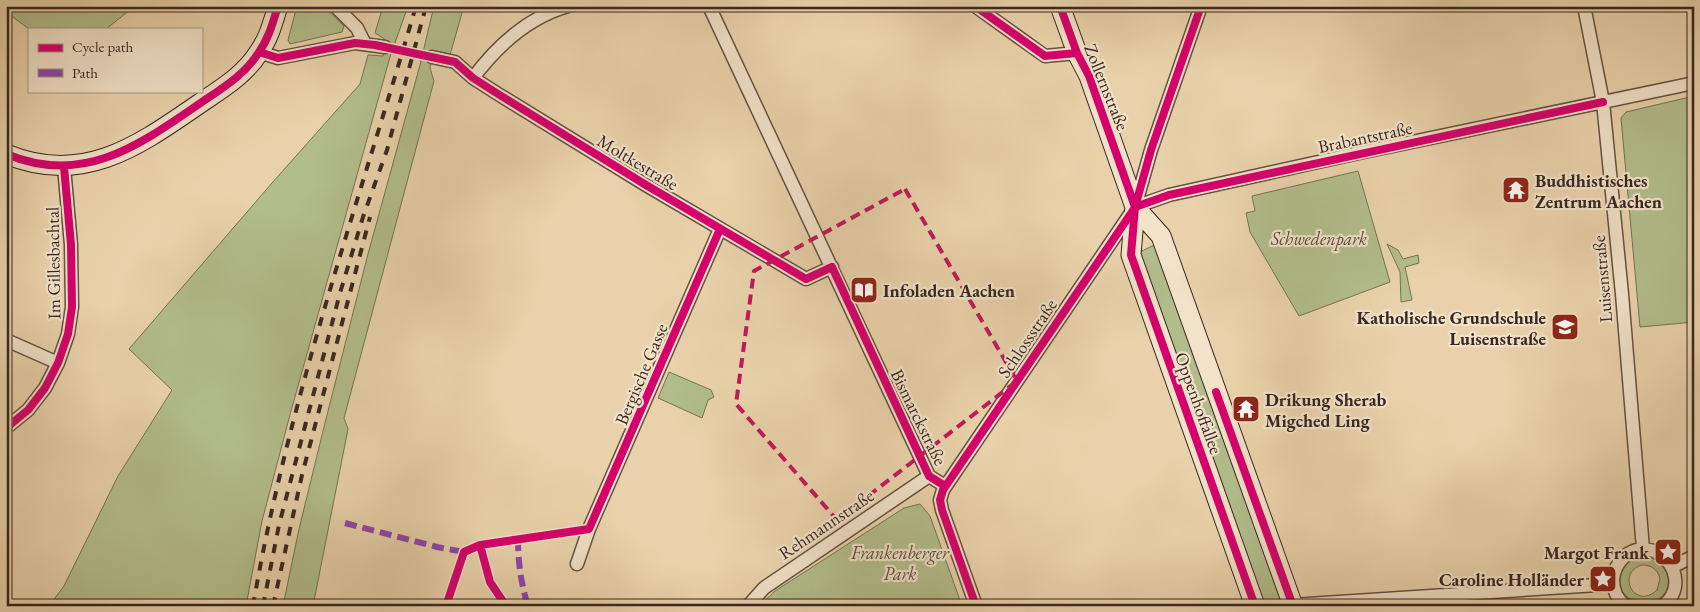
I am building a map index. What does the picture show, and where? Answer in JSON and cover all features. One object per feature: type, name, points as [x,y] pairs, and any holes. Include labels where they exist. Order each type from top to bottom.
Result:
[{"type":"street","points":[[6,154],[30,163],[64,166],[88,163],[125,151],[156,134],[234,80],[249,66],[271,30],[278,6]]},
{"type":"street","points":[[335,6],[357,28],[365,44]]},
{"type":"street","points":[[473,78],[499,47],[527,24],[553,10],[568,6]]},
{"type":"street","name":"Bismarckstraße","points":[[709,6],[929,476],[945,486],[940,500],[942,510],[976,606]]},
{"type":"street","points":[[975,6],[1045,56],[1077,52]]},
{"type":"street","name":"Zollernstraße","points":[[1060,6],[1077,52],[1089,76],[1135,207]]},
{"type":"street","name":"Schlossstraße","points":[[945,486],[1135,207],[1154,141],[1201,6]]},
{"type":"street","name":"Luisenstraße","points":[[1584,6],[1603,102],[1621,284],[1643,550]]},
{"type":"street","points":[[259,52],[278,58],[355,43],[385,47]]},
{"type":"street","name":"Moltkestraße","points":[[432,57],[456,62],[473,78],[720,229],[806,279],[832,267]]},
{"type":"street","name":"Brabantstraße","points":[[1135,207],[1169,195],[1694,83]]},
{"type":"street","name":"Im Gillesbachtal","points":[[6,428],[28,410],[46,388],[58,363],[68,334],[72,307],[71,245],[64,166]]},
{"type":"street","name":"Oppenhoffallee","points":[[1135,207],[1161,236],[1293,605]]},
{"type":"street","name":"Oppenhoffallee","points":[[1135,207],[1130,254],[1255,606]]},
{"type":"street","name":"Bergische Gasse","points":[[577,564],[589,529],[720,229]]},
{"type":"street","points":[[6,340],[58,363]]},
{"type":"street","name":"Rehmannstraße","points":[[748,606],[764,588],[929,476]]},
{"type":"street","points":[[1626,606],[1618,598],[1613,584],[1616,567],[1621,560],[1632,552],[1643,550],[1660,554],[1672,567],[1676,578],[1671,598],[1663,606]]},
{"type":"street","points":[[1672,567],[1694,556]]},
{"type":"street","points":[[1293,605],[1613,584]]},
{"type":"highlighted area","points":[[905,189],[1017,381],[837,520],[736,404],[754,271]]},
{"type":"green space","points":[[6,6],[135,6],[107,28],[28,28],[6,12]]},
{"type":"green space","points":[[297,6],[323,6],[344,26],[342,32],[290,44],[288,40]]},
{"type":"green space","points":[[383,6],[408,6],[390,57],[291,411],[262,521],[246,606],[49,606],[64,586],[118,476],[172,390],[129,349],[360,84],[368,55],[383,56],[386,40],[375,33]]},
{"type":"green space","points":[[434,6],[464,6],[450,55],[432,57],[430,68],[434,81],[344,418],[348,429],[313,606],[283,606],[299,529],[326,419]]},
{"type":"green space","points":[[1694,96],[1694,322],[1640,327],[1621,118],[1626,112]]},
{"type":"green space","name":"Schwedenpark","points":[[1358,171],[1390,282],[1299,316],[1250,232],[1246,213],[1255,211],[1252,196]]},
{"type":"green space","points":[[1156,244],[1285,606],[1265,606],[1140,252]]},
{"type":"green space","points":[[1387,244],[1398,250],[1403,259],[1418,255],[1419,263],[1405,267],[1412,300],[1401,302],[1400,272]]},
{"type":"green space","points":[[669,372],[711,390],[714,397],[708,400],[702,418],[658,398]]},
{"type":"green space","name":"Frankenberger Park","points":[[920,504],[930,516],[962,606],[759,606],[775,591],[904,508]]},
{"type":"green space","points":[[1648,555],[1661,563],[1667,572],[1670,582],[1668,590],[1654,600],[1645,602],[1635,601],[1627,597],[1621,590],[1619,576],[1625,563],[1633,557]],"holes":[[[1642,565],[1654,569],[1660,579],[1657,590],[1649,595],[1642,596],[1635,593],[1629,582],[1630,575],[1634,569]]]},
{"type":"tunnel","points":[[385,47],[432,57]]},
{"type":"railway","points":[[253,606],[285,454],[305,379],[416,6]]},
{"type":"railway","points":[[263,606],[279,525],[340,293],[363,217],[387,150],[426,6]]},
{"type":"railway","points":[[273,606],[302,475],[370,217]]},
{"type":"marked path","points":[[345,523],[437,547],[464,552]]},
{"type":"marked path","points":[[518,539],[520,573],[528,606]]},
{"type":"cycle path","points":[[6,154],[34,163],[60,166],[85,163],[109,157],[131,147],[176,120],[240,75],[262,47],[278,6]]},
{"type":"cycle path","points":[[975,6],[1045,56],[1077,53]]},
{"type":"cycle path","points":[[1060,6],[1077,53],[1089,76],[1135,207]]},
{"type":"cycle path","points":[[1201,6],[1151,150],[1135,207],[1131,255],[1255,606]]},
{"type":"cycle path","points":[[259,52],[278,58],[355,43],[375,45],[455,62],[473,78],[498,94],[646,185],[806,279],[832,267],[929,476],[945,486]]},
{"type":"cycle path","points":[[1135,207],[1169,195],[1603,102]]},
{"type":"cycle path","points":[[6,428],[28,410],[45,388],[58,363],[68,334],[72,307],[71,245],[64,167]]},
{"type":"cycle path","points":[[976,606],[942,510],[940,500],[943,490],[1134,209]]},
{"type":"cycle path","points":[[446,606],[464,552],[480,545],[589,529],[720,229]]},
{"type":"cycle path","points":[[1216,392],[1293,606]]},
{"type":"cycle path","points":[[480,545],[490,582],[506,606]]},
{"type":"place","name":"Buddhistisches Zentrum Aachen","points":[[1516,190]]},
{"type":"place","name":"Infoladen Aachen","points":[[864,290]]},
{"type":"place","name":"Katholische Grundschule Luisenstraße","points":[[1565,327]]},
{"type":"place","name":"Drikung Sherab Migched Ling","points":[[1246,409]]},
{"type":"place","name":"Margot Frank","points":[[1668,552]]},
{"type":"place","name":"Caroline Holländer","points":[[1603,579]]}]
